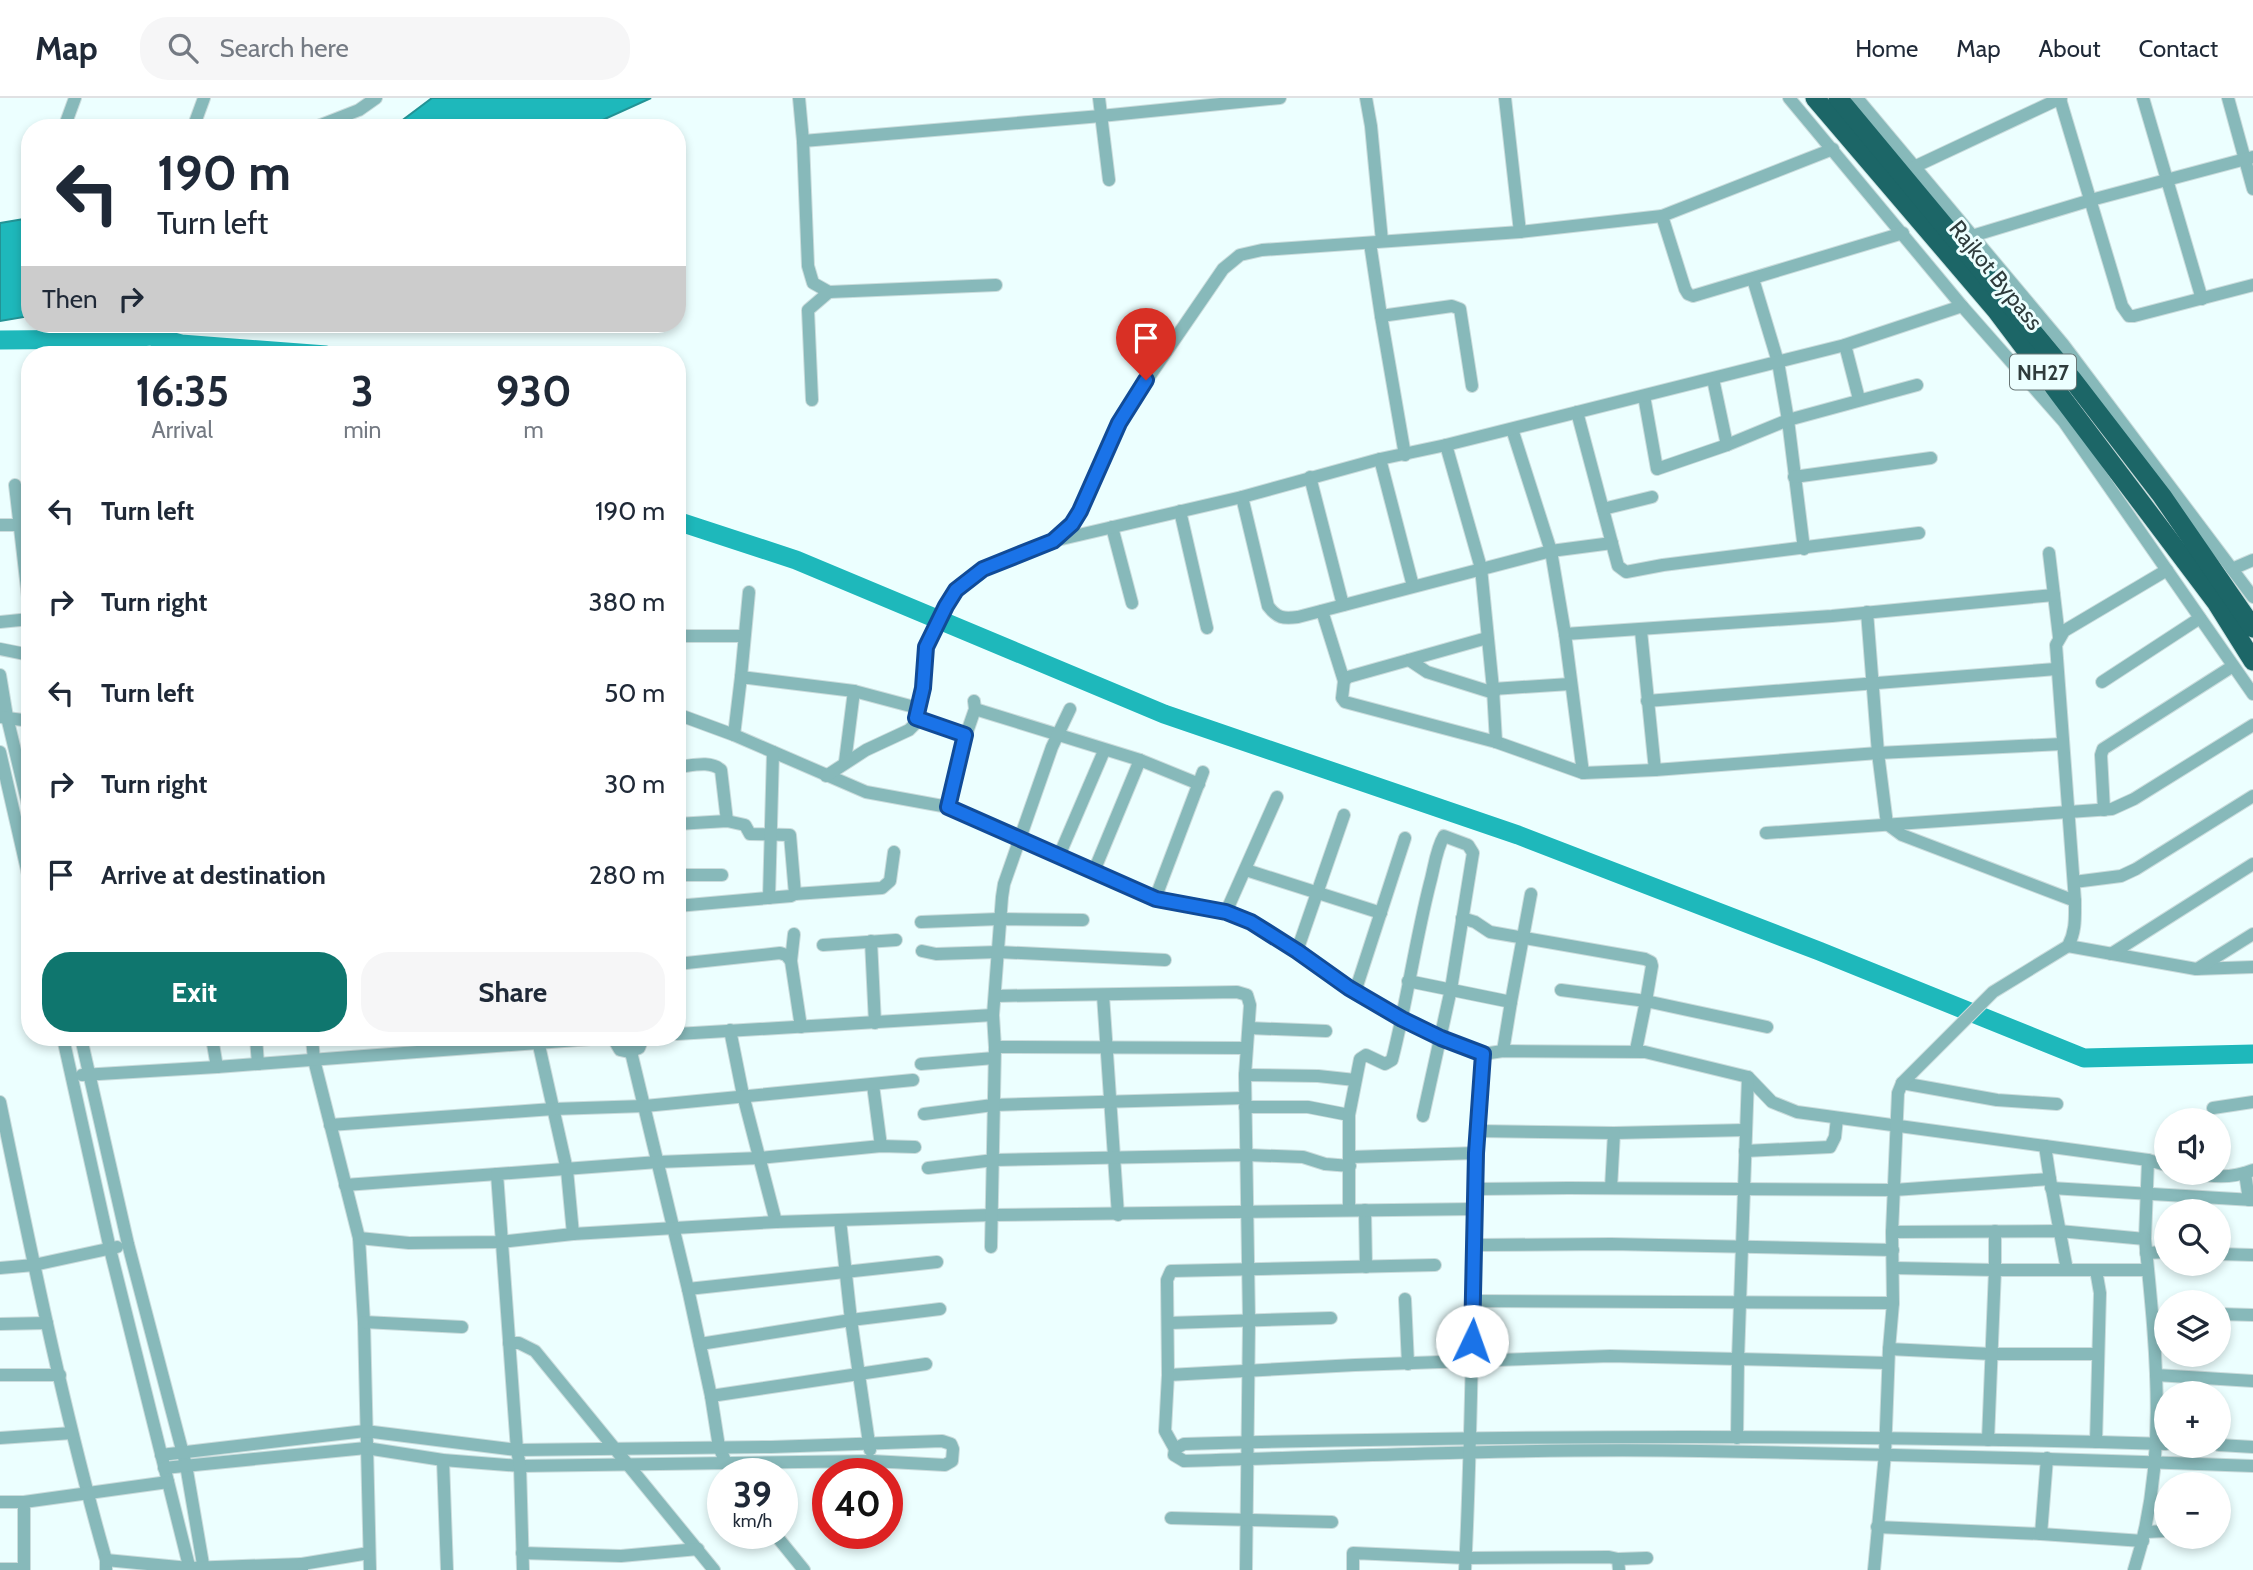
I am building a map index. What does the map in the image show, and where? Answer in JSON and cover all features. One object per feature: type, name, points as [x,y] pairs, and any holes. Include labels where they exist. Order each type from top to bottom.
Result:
[{"type":"highway","name":"Rajkot Bypass","points":[[1815,98],[1996,310],[2216,602],[2253,661]]},
{"type":"highway","name":"Rajkot Bypass","points":[[1838,98],[2073,379],[2162,496],[2253,628]]},
{"type":"street","points":[[67,119],[75,98]]},
{"type":"street","points":[[196,119],[204,98]]},
{"type":"street","points":[[336,119],[359,110],[376,98]]},
{"type":"street","points":[[799,98],[808,266],[813,283],[829,292],[996,285]]},
{"type":"street","points":[[1099,98],[1109,180]]},
{"type":"street","points":[[803,141],[1280,98]]},
{"type":"street","points":[[1366,98],[1371,126],[1381,316],[1405,455]]},
{"type":"street","points":[[1505,98],[1520,232]]},
{"type":"street","points":[[1789,98],[1962,306],[2064,422],[2253,694]]},
{"type":"street","points":[[1857,98],[2063,344],[2253,597]]},
{"type":"street","points":[[1914,167],[2060,98],[2122,306],[2129,316],[2253,285]]},
{"type":"street","points":[[2143,98],[2202,299]]},
{"type":"street","points":[[2228,98],[2248,158],[2253,189]]},
{"type":"street","points":[[1053,541],[1072,524],[1080,511],[1131,403],[1231,261],[1251,251],[1520,232],[1662,216],[1833,149]]},
{"type":"street","points":[[1972,236],[2091,200],[2248,158]]},
{"type":"street","points":[[1662,216],[1688,294],[1699,295],[1903,233]]},
{"type":"street","points":[[1753,279],[1777,362],[1788,419],[1804,548]]},
{"type":"street","points":[[812,400],[808,310],[829,292]]},
{"type":"street","points":[[1381,316],[1452,306],[1460,309],[1472,386]]},
{"type":"street","points":[[826,776],[845,762],[909,730],[917,713],[926,647],[956,590],[972,575],[1053,541],[1242,497],[1380,459],[1446,445],[1845,345],[1962,306]]},
{"type":"street","points":[[1845,345],[1859,399]]},
{"type":"street","points":[[1713,379],[1727,445]]},
{"type":"street","points":[[1644,396],[1657,469],[1727,445],[1788,419],[1917,385]]},
{"type":"street","points":[[1577,412],[1618,566],[1626,572],[1919,533]]},
{"type":"street","points":[[1511,429],[1550,551],[1565,634],[1583,772]]},
{"type":"street","points":[[1446,445],[1481,568],[1496,742]]},
{"type":"street","points":[[1794,477],[1931,458]]},
{"type":"street","points":[[1380,459],[1413,586]]},
{"type":"street","points":[[1310,477],[1343,605]]},
{"type":"street","points":[[0,525],[21,525],[15,485]]},
{"type":"street","points":[[1242,497],[1268,606],[1275,615],[1284,619],[1550,551],[1612,543]]},
{"type":"street","points":[[1603,509],[1652,497]]},
{"type":"street","points":[[1181,511],[1207,628]]},
{"type":"street","points":[[1112,527],[1132,603]]},
{"type":"street","points":[[2049,553],[2059,637]]},
{"type":"street","points":[[2231,569],[2253,560]]},
{"type":"street","points":[[1874,1570],[1885,1454],[1893,1303],[1892,1232],[1898,1093],[1902,1083],[1993,992],[2068,946],[2076,929],[2075,901],[2056,646],[2064,631],[2167,570]]},
{"type":"street","points":[[734,735],[749,592]]},
{"type":"street","points":[[1565,634],[1641,631],[2054,595]]},
{"type":"street","points":[[1322,611],[1344,681],[1342,692],[1345,702],[1496,742],[1583,772],[1655,770],[1878,753],[2062,744]]},
{"type":"street","points":[[1867,612],[1878,753],[1887,824],[1902,835],[2075,901]]},
{"type":"street","points":[[0,622],[21,618]]},
{"type":"street","points":[[2102,682],[2200,618]]},
{"type":"street","points":[[1641,631],[1655,770]]},
{"type":"street","points":[[686,636],[744,636]]},
{"type":"street","points":[[1344,681],[1348,677],[1487,638]]},
{"type":"street","points":[[0,649],[21,652]]},
{"type":"street","points":[[1409,660],[1427,672],[1493,691],[1570,684]]},
{"type":"street","points":[[2104,810],[2103,749],[2234,666]]},
{"type":"street","points":[[1647,701],[2056,669]]},
{"type":"street","points":[[0,676],[3,717],[21,769]]},
{"type":"street","points":[[741,677],[854,691],[917,713],[965,735]]},
{"type":"street","points":[[845,762],[854,691]]},
{"type":"street","points":[[948,807],[974,705],[1104,751],[1201,778],[1156,899]]},
{"type":"street","points":[[991,1247],[995,1053],[993,1015],[1004,884],[1022,840],[1052,747],[1070,709]]},
{"type":"street","points":[[3,717],[21,720]]},
{"type":"street","points":[[686,717],[866,792],[948,807],[1156,899],[1226,912],[1251,922],[1355,992],[1402,1019],[1483,1054],[1503,1051],[1636,1050],[1748,1077],[1772,1102],[1797,1112],[2154,1162]]},
{"type":"street","points":[[1766,834],[2104,810],[2134,799],[2253,725]]},
{"type":"street","points":[[1059,856],[1104,751]]},
{"type":"street","points":[[0,752],[3,783],[21,850]]},
{"type":"street","points":[[769,898],[773,752]]},
{"type":"street","points":[[1094,871],[1140,760]]},
{"type":"street","points":[[686,766],[709,765],[721,770],[727,821]]},
{"type":"street","points":[[3,783],[21,783]]},
{"type":"street","points":[[2074,882],[2121,876],[2136,869],[2253,796]]},
{"type":"street","points":[[1226,912],[1276,797]]},
{"type":"street","points":[[1297,951],[1345,815]]},
{"type":"street","points":[[686,823],[727,821],[745,825],[750,834],[790,835],[795,894]]},
{"type":"street","points":[[1349,1210],[1349,1115],[1355,1080],[1362,1056],[1371,1055],[1385,1064],[1392,1060],[1427,898],[1444,836],[1472,849],[1451,989],[1423,1116]]},
{"type":"street","points":[[1355,992],[1405,838]]},
{"type":"street","points":[[686,905],[882,888],[890,881],[894,852]]},
{"type":"street","points":[[2111,954],[2253,864]]},
{"type":"street","points":[[1246,870],[1381,914]]},
{"type":"street","points":[[686,875],[722,875]]},
{"type":"street","points":[[1503,1051],[1531,894]]},
{"type":"street","points":[[1462,918],[1475,922],[1490,932],[1651,962],[1636,1050]]},
{"type":"street","points":[[921,922],[1083,920]]},
{"type":"street","points":[[794,934],[791,961],[801,1027]]},
{"type":"street","points":[[2196,969],[2253,934]]},
{"type":"street","points":[[823,945],[896,940]]},
{"type":"street","points":[[872,941],[875,1023]]},
{"type":"street","points":[[2068,946],[2196,969],[2253,967]]},
{"type":"street","points":[[922,951],[936,954],[998,952],[1165,960]]},
{"type":"street","points":[[686,963],[780,953],[791,961]]},
{"type":"street","points":[[1408,981],[1511,1002]]},
{"type":"street","points":[[1561,990],[1646,1000],[1767,1027]]},
{"type":"street","points":[[995,996],[1237,992],[1247,995],[1250,1005],[1245,1048],[1245,1211],[1249,1321],[1246,1570]]},
{"type":"street","points":[[1103,995],[1118,1215]]},
{"type":"street","points":[[686,1033],[993,1015]]},
{"type":"street","points":[[1249,1028],[1325,1031]]},
{"type":"street","points":[[730,1030],[743,1095],[776,1222]]},
{"type":"street","points":[[65,1046],[110,1249],[189,1569]]},
{"type":"street","points":[[83,1046],[128,1244],[186,1465],[204,1569]]},
{"type":"street","points":[[213,1046],[217,1067]]},
{"type":"street","points":[[257,1046],[258,1064]]},
{"type":"street","points":[[313,1046],[359,1238],[364,1322],[370,1570]]},
{"type":"street","points":[[72,1076],[479,1046]]},
{"type":"street","points":[[539,1046],[567,1170],[573,1234]]},
{"type":"street","points":[[618,1046],[620,1050],[631,1052],[640,1046]]},
{"type":"street","points":[[921,1064],[995,1053],[1105,1048],[1245,1048]]},
{"type":"street","points":[[631,1052],[688,1289],[719,1447],[724,1458]]},
{"type":"street","points":[[1466,1564],[1476,1153],[1483,1054]]},
{"type":"street","points":[[1245,1075],[1318,1076],[1355,1080]]},
{"type":"street","points":[[1737,1438],[1748,1077]]},
{"type":"street","points":[[330,1125],[645,1106],[743,1095],[873,1086],[913,1080]]},
{"type":"street","points":[[1902,1083],[1997,1100],[2057,1104]]},
{"type":"street","points":[[873,1086],[881,1146]]},
{"type":"street","points":[[0,1102],[72,1433],[106,1565],[189,1569],[302,1567],[369,1553]]},
{"type":"street","points":[[924,1114],[993,1105],[1110,1102],[1245,1103],[1308,1107],[1349,1115]]},
{"type":"street","points":[[2213,1108],[2253,1102]]},
{"type":"street","points":[[1745,1150],[1830,1147],[1835,1137],[1837,1118]]},
{"type":"street","points":[[1477,1130],[1614,1133],[1745,1130]]},
{"type":"street","points":[[1611,1188],[1614,1133]]},
{"type":"street","points":[[345,1185],[658,1162],[760,1158],[881,1146],[915,1147]]},
{"type":"street","points":[[2045,1146],[2067,1270]]},
{"type":"street","points":[[928,1168],[994,1160],[1247,1155],[1303,1157],[1325,1164],[1476,1153]]},
{"type":"street","points":[[2148,1160],[2145,1246],[2156,1381]]},
{"type":"street","points":[[1476,1189],[1894,1190],[2050,1184],[2146,1194],[2251,1200],[2249,1172],[2231,1175]]},
{"type":"street","points":[[497,1174],[500,1242],[520,1466],[523,1570]]},
{"type":"street","points":[[359,1238],[396,1243],[500,1242],[573,1234],[776,1222],[992,1215],[1475,1209]]},
{"type":"street","points":[[1365,1210],[1366,1267]]},
{"type":"street","points":[[840,1220],[851,1320],[872,1458]]},
{"type":"street","points":[[1988,1440],[1995,1231]]},
{"type":"street","points":[[1892,1232],[2059,1231],[2154,1249]]},
{"type":"street","points":[[0,1268],[34,1265],[128,1244]]},
{"type":"street","points":[[1475,1245],[1611,1244],[1894,1250]]},
{"type":"street","points":[[2231,1254],[2253,1255]]},
{"type":"street","points":[[688,1289],[937,1262]]},
{"type":"street","points":[[1435,1265],[1171,1271],[1167,1280],[1168,1375],[1165,1431],[1175,1449],[1174,1455],[1184,1461],[1469,1453],[1700,1451],[2047,1458],[2253,1466]]},
{"type":"street","points":[[1894,1268],[2147,1270]]},
{"type":"street","points":[[2096,1270],[2100,1293],[2096,1441]]},
{"type":"street","points":[[1405,1298],[1408,1364]]},
{"type":"street","points":[[1474,1301],[1893,1303]]},
{"type":"street","points":[[700,1345],[851,1320],[940,1309]]},
{"type":"street","points":[[2231,1314],[2253,1315]]},
{"type":"street","points":[[1168,1323],[1331,1318]]},
{"type":"street","points":[[0,1324],[47,1322]]},
{"type":"street","points":[[364,1322],[463,1327]]},
{"type":"street","points":[[509,1343],[519,1343],[535,1350],[626,1465],[698,1549],[710,1568]]},
{"type":"street","points":[[1889,1349],[1991,1354],[2097,1354]]},
{"type":"street","points":[[1168,1375],[1610,1356],[1888,1363]]},
{"type":"street","points":[[711,1396],[926,1364]]},
{"type":"street","points":[[0,1375],[60,1374]]},
{"type":"street","points":[[2156,1376],[2253,1381]]},
{"type":"street","points":[[161,1455],[365,1431],[517,1450],[942,1441],[951,1444],[953,1449],[952,1461],[945,1465],[903,1463]]},
{"type":"street","points":[[0,1438],[72,1433]]},
{"type":"street","points":[[1175,1449],[1184,1444],[1469,1439],[1885,1439],[2154,1444]]},
{"type":"street","points":[[2231,1446],[2253,1447]]},
{"type":"street","points":[[164,1468],[366,1448],[443,1460],[520,1466],[626,1465],[707,1468]]},
{"type":"street","points":[[2041,1534],[2047,1458]]},
{"type":"street","points":[[2133,1570],[2144,1537],[2157,1458]]},
{"type":"street","points":[[443,1460],[447,1570]]},
{"type":"street","points":[[0,1502],[23,1502],[168,1482]]},
{"type":"street","points":[[0,1569],[24,1569],[23,1502]]},
{"type":"street","points":[[1171,1518],[1332,1522]]},
{"type":"street","points":[[1877,1527],[2144,1537],[2154,1534]]},
{"type":"street","points":[[522,1553],[621,1556],[698,1549]]},
{"type":"street","points":[[787,1549],[804,1570]]},
{"type":"street","points":[[1353,1570],[1353,1553],[1466,1564],[1619,1564],[1647,1558]]},
{"type":"street","points":[[621,1556],[621,1570]]},
{"type":"water","points":[[432,98],[651,98],[605,119],[404,119]]},
{"type":"water","points":[[21,220],[21,318],[0,321],[0,223]]},
{"type":"waterway","points":[[0,340],[119,339],[151,336],[181,344],[207,346]]},
{"type":"waterway","points":[[686,524],[796,560],[1164,714],[1518,835],[1819,951],[2084,1058],[2253,1054]]},
{"type":"route","points":[[1146,380],[1119,423],[1072,524],[1053,541],[983,569],[956,590],[926,647],[923,688],[916,718],[965,735],[948,807],[1156,899],[1226,912],[1251,922],[1349,988],[1402,1019],[1483,1054],[1476,1153],[1472,1341]]}]
